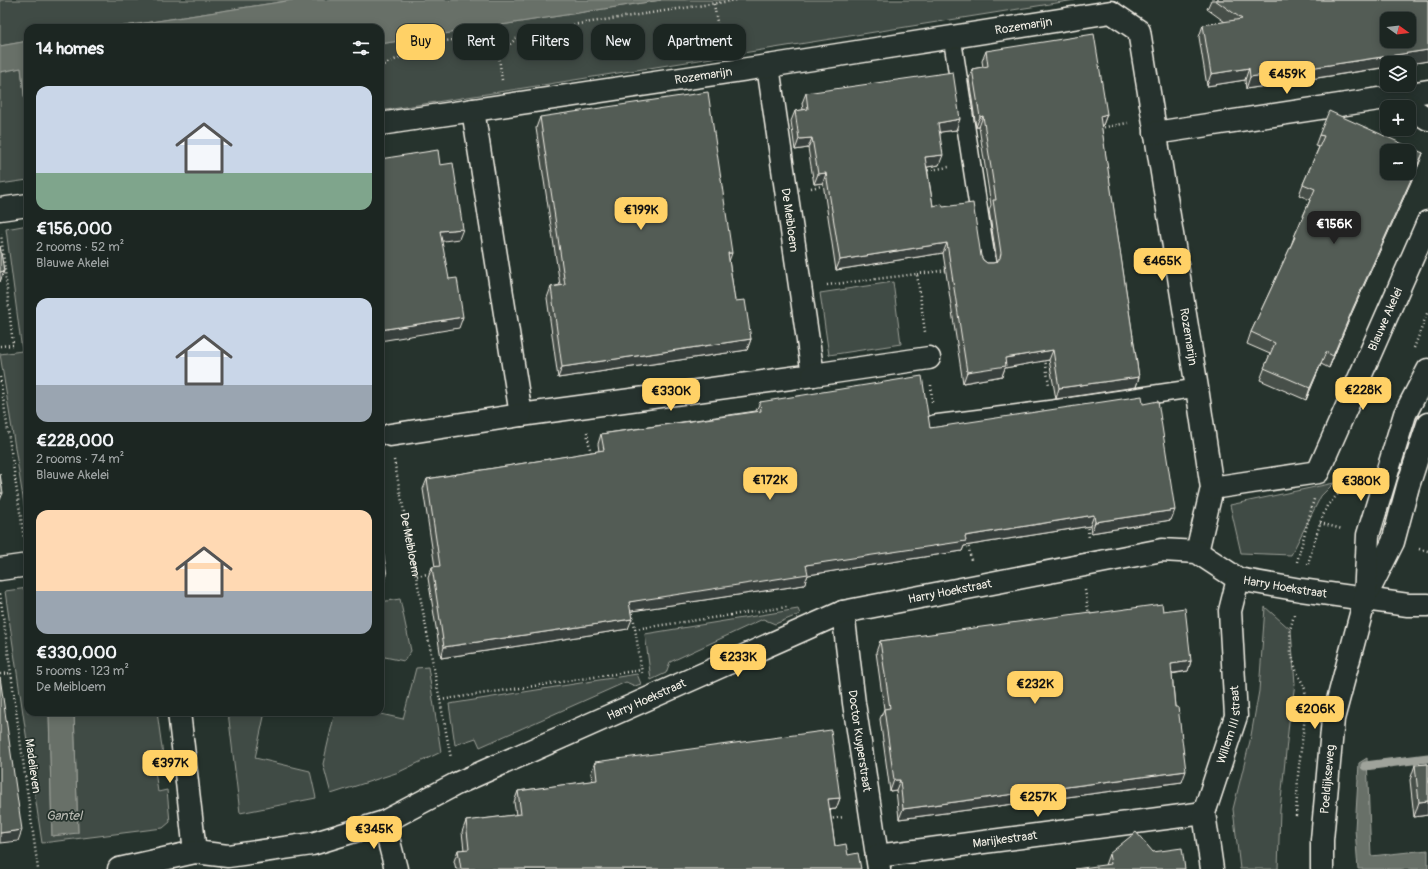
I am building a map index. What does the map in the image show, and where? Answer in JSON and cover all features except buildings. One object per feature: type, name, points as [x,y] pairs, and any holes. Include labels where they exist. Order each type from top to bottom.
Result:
[{"type":"street","name":"Rozemarijn","points":[[384,123],[768,66],[1111,12],[1139,31],[1197,388],[1212,488],[1197,552]]},
{"type":"street","name":"De Meibloem","points":[[768,66],[813,375]]},
{"type":"street","points":[[1411,100],[1428,91]]},
{"type":"street","points":[[1154,126],[1380,106]]},
{"type":"street","points":[[474,110],[521,415]]},
{"type":"street","points":[[1416,112],[1428,119]]},
{"type":"street","points":[[0,209],[24,206]]},
{"type":"street","name":"Blauwe Akelei","points":[[1318,472],[1428,222]]},
{"type":"street","points":[[390,435],[521,415],[929,358]]},
{"type":"street","name":"Poeldijkseweg","points":[[1365,599],[1368,536],[1405,414],[1428,370]]},
{"type":"street","name":"Poeldijkseweg","points":[[1322,869],[1322,840],[1333,719],[1365,599],[1393,542],[1408,486],[1428,424]]},
{"type":"street","points":[[1212,488],[1318,472]]},
{"type":"street","name":"Harry Hoekstraat","points":[[119,869],[195,852],[228,856],[312,844],[384,822],[456,784],[843,612],[1162,550],[1197,552],[1238,579],[1365,599]]},
{"type":"street","points":[[0,569],[24,566]]},
{"type":"street","name":"Willem III straat","points":[[1212,869],[1204,814],[1236,716],[1230,611],[1238,579]]},
{"type":"street","points":[[1365,599],[1408,605],[1428,605]]},
{"type":"street","name":"Doctor Kuyperstraat","points":[[843,612],[854,703],[878,862]]},
{"type":"street","points":[[178,716],[195,852]]},
{"type":"street","name":"Marijkestraat","points":[[878,862],[1204,814]]},
{"type":"street","points":[[384,822],[396,869]]},
{"type":"lane","points":[[952,37],[987,264]]},
{"type":"lane","points":[[934,424],[1053,409],[1197,388]]},
{"type":"path","points":[[509,45],[525,32],[737,0]]},
{"type":"path","points":[[714,4],[725,72]]},
{"type":"path","points":[[384,64],[423,47],[453,40]]},
{"type":"path","points":[[499,60],[505,106]]},
{"type":"path","points":[[1098,128],[1154,126]]},
{"type":"path","points":[[917,172],[971,164]]},
{"type":"path","points":[[786,191],[832,184]]},
{"type":"path","points":[[0,346],[13,345],[1,234]]},
{"type":"path","points":[[917,274],[987,264]]},
{"type":"path","points":[[1044,354],[1053,409]]},
{"type":"path","points":[[0,377],[24,538]]},
{"type":"path","points":[[582,407],[592,461]]},
{"type":"path","name":"De Meibloem","points":[[390,435],[456,784]]},
{"type":"path","points":[[1290,588],[1318,484],[1318,472]]},
{"type":"path","points":[[1086,517],[1090,620]]},
{"type":"path","points":[[968,541],[976,587]]},
{"type":"path","points":[[417,576],[439,572]]},
{"type":"path","name":"Madelieven","points":[[0,594],[38,869]]},
{"type":"path","points":[[632,606],[642,670],[649,699]]},
{"type":"path","points":[[635,629],[790,606]]},
{"type":"path","points":[[440,700],[642,670]]},
{"type":"path","points":[[0,674],[11,673]]},
{"type":"path","points":[[826,819],[870,814]]},
{"type":"shaded area","points":[[0,0],[293,0],[138,24],[24,24],[24,42],[0,46]]},
{"type":"shaded area","points":[[661,0],[1075,0],[746,53],[746,24],[653,24],[653,60],[699,60],[384,110],[384,43],[396,41],[396,60],[445,60],[445,34],[453,33],[453,60],[509,60],[509,24],[508,24]]},
{"type":"shaded area","points":[[21,68],[24,94],[24,181],[0,184],[0,72]]},
{"type":"shaded area","points":[[24,226],[24,504],[0,354],[22,351],[6,229]]},
{"type":"shaded area","points":[[893,282],[901,344],[829,355],[820,293]]},
{"type":"shaded area","points":[[1334,483],[1321,496],[1291,555],[1241,553],[1230,505]]},
{"type":"shaded area","points":[[24,589],[24,716],[49,716],[52,836],[78,832],[74,716],[158,716],[163,755],[153,757],[158,792],[167,790],[170,822],[163,828],[42,843],[5,591]]},
{"type":"shaded area","points":[[400,599],[411,651],[404,661],[384,657],[384,601]]},
{"type":"shaded area","points":[[1265,607],[1291,630],[1295,684],[1289,722],[1280,810],[1278,869],[1240,869],[1233,809],[1250,741],[1259,691]]},
{"type":"shaded area","points":[[798,609],[800,614],[775,624],[763,619],[670,662],[666,673],[651,680],[645,634]]},
{"type":"shaded area","points":[[428,667],[441,752],[399,772],[331,794],[323,764],[334,716],[384,716],[384,715],[403,719],[416,668]]},
{"type":"shaded area","points":[[637,674],[641,684],[635,686],[626,682],[480,747],[476,738],[455,745],[449,704]]},
{"type":"shaded area","points":[[228,716],[264,716],[255,758],[310,771],[316,798],[240,813]]},
{"type":"water","points":[[293,0],[661,0],[508,24],[453,24],[453,33],[445,34],[445,24],[396,24],[396,41],[384,43],[384,24],[138,24]]},
{"type":"water","points":[[24,42],[24,94],[21,68],[0,72],[0,46]]},
{"type":"water","name":"Gantel","points":[[49,716],[74,716],[78,833],[52,836]]},
{"type":"water","points":[[1367,758],[1371,856],[1428,850],[1428,869],[1358,869],[1355,829],[1359,763]]},
{"type":"waterway","points":[[1365,766],[1428,758]]}]
